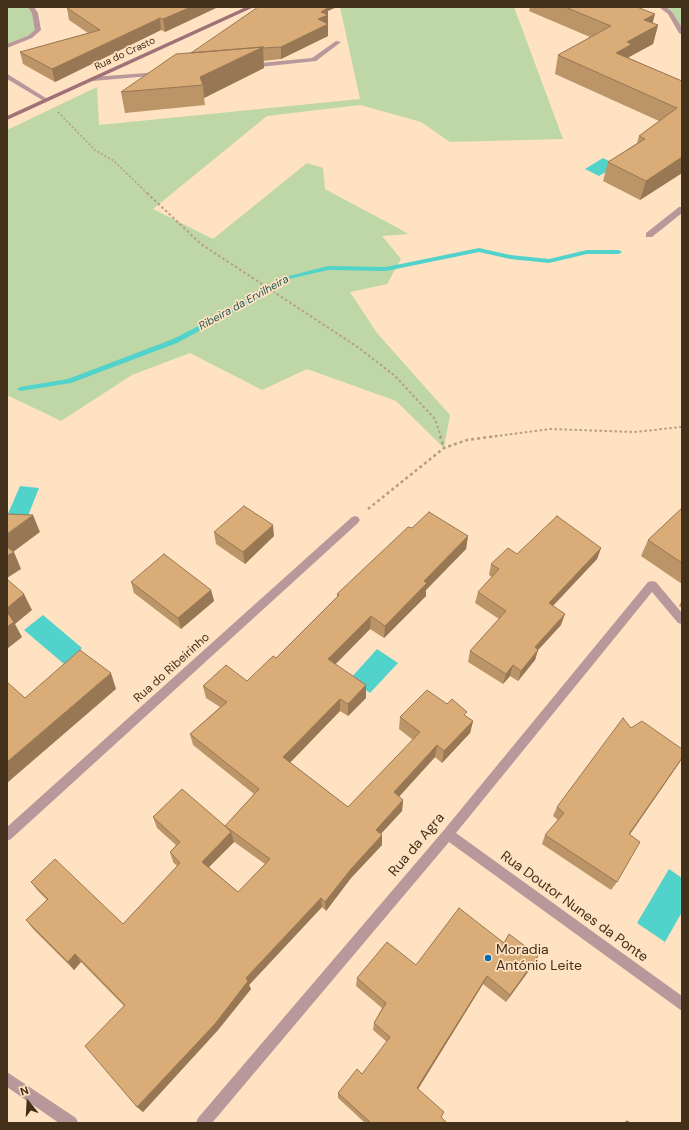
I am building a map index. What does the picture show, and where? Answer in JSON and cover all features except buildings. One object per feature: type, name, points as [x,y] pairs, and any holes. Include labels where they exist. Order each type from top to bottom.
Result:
[{"type":"street","points":[[7,46],[30,37],[38,30],[35,13],[31,7]]},
{"type":"street","name":"Rua do Crasto","points":[[7,118],[251,7]]},
{"type":"street","points":[[662,7],[670,13],[682,33]]},
{"type":"street","points":[[243,66],[314,60],[338,42]]},
{"type":"street","points":[[93,79],[164,73]]},
{"type":"street","points":[[7,76],[46,100]]},
{"type":"street","points":[[650,235],[682,209]]},
{"type":"street","name":"Rua do Ribeirinho","points":[[7,835],[354,520]]},
{"type":"street","name":"Rua da Agra","points":[[202,1123],[448,834],[652,585],[682,620]]},
{"type":"street","name":"Rua Doutor Nunes da Ponte","points":[[448,834],[682,1004]]},
{"type":"street","points":[[7,1078],[71,1123]]},
{"type":"path","points":[[46,100],[95,150],[114,161],[201,244],[359,348],[396,376],[435,419],[444,448]]},
{"type":"path","points":[[354,520],[444,448],[467,440],[550,429],[634,432],[682,427]]},
{"type":"green space","points":[[7,7],[31,7],[38,30],[30,37],[7,46]]},
{"type":"green space","points":[[340,7],[514,7],[563,139],[450,142],[421,122],[360,105],[267,116],[153,209],[213,239],[307,163],[323,168],[325,189],[409,234],[382,236],[401,259],[387,284],[350,292],[377,333],[450,415],[444,448],[396,401],[307,369],[262,390],[190,353],[132,375],[61,421],[7,395],[7,130],[97,87],[99,125],[360,99]]},
{"type":"green space","points":[[662,7],[682,7],[682,33],[670,13]]},
{"type":"water","points":[[603,158],[617,165],[599,176],[585,169]]},
{"type":"water","points":[[20,486],[39,488],[26,521],[7,516]]},
{"type":"water","points":[[43,615],[82,648],[64,664],[24,630]]},
{"type":"water","points":[[377,649],[398,663],[370,693],[350,679]]},
{"type":"water","points":[[669,869],[682,878],[682,912],[665,942],[637,923]]},
{"type":"waterway","name":"Ribeira da Ervilheira","points":[[20,389],[69,381],[175,341],[236,309],[287,278],[328,268],[386,269],[479,250],[510,257],[549,261],[587,252],[619,252]]},
{"type":"place","name":"Moradia António Leite","points":[[488,958]]}]
